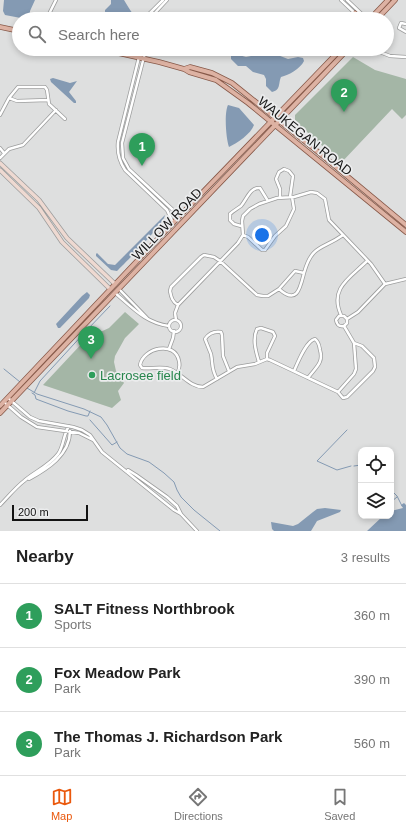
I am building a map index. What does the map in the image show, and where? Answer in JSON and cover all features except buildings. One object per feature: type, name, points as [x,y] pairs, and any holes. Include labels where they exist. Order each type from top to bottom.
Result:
[{"type":"main road","points":[[376,12],[388,0]]},
{"type":"main road","points":[[384,12],[395,0]]},
{"type":"main road","points":[[0,27],[12,30]]},
{"type":"main road","name":"WAUKEGAN ROAD","points":[[132,56],[184,69],[188,72],[216,80],[234,91],[406,232]]},
{"type":"main road","name":"WILLOW ROAD","points":[[25,384],[110,289],[172,223],[334,56]]},
{"type":"main road","name":"WILLOW ROAD","points":[[0,413],[9,400],[119,289],[341,56]]},
{"type":"main road","name":"WAUKEGAN ROAD","points":[[184,69],[190,67],[212,73],[226,79],[280,120],[406,226]]},
{"type":"main road","points":[[0,163],[39,200],[66,238],[119,289]]},
{"type":"main road","points":[[0,170],[39,208],[62,242],[115,293]]},
{"type":"main road","name":"WILLOW ROAD","points":[[0,406],[6,404]]},
{"type":"street","points":[[50,12],[56,0]]},
{"type":"street","points":[[151,12],[163,0]]},
{"type":"street","points":[[156,12],[167,0]]},
{"type":"street","points":[[341,0],[354,12]]},
{"type":"street","points":[[347,0],[361,12]]},
{"type":"street","points":[[406,24],[400,23],[399,28],[406,32]]},
{"type":"street","points":[[392,56],[406,57]]},
{"type":"street","points":[[141,58],[121,146],[123,158],[133,174],[167,206],[173,210],[183,212]]},
{"type":"street","points":[[141,58],[118,142],[118,153],[125,170],[167,210],[172,223]]},
{"type":"street","points":[[0,115],[9,98],[18,87],[44,88],[47,90],[50,105],[65,119]]},
{"type":"street","points":[[9,98],[17,101],[48,100]]},
{"type":"street","points":[[0,158],[11,148],[23,145],[56,110]]},
{"type":"street","points":[[0,148],[4,153]]},
{"type":"street","points":[[243,235],[248,237],[262,250],[265,250],[275,236],[286,226],[294,209],[291,197],[293,176],[289,171],[284,169],[279,172],[276,179],[280,189],[280,198]]},
{"type":"street","points":[[241,226],[234,224],[230,220],[230,214],[239,207],[250,192],[255,188],[260,188],[268,201]]},
{"type":"street","points":[[243,235],[241,226],[243,216],[259,204],[311,192],[317,193],[325,199],[327,216],[329,220],[376,270],[385,284]]},
{"type":"street","points":[[169,349],[174,332],[178,330],[180,326],[179,322],[176,320],[175,313],[178,305],[243,235]]},
{"type":"street","points":[[279,288],[285,294],[291,296],[298,293],[306,263],[314,251],[344,235]]},
{"type":"street","points":[[178,305],[174,303],[172,299],[170,291],[171,287],[204,255],[214,257],[220,261],[257,295],[268,296],[279,288],[295,271],[304,273]]},
{"type":"street","points":[[347,319],[341,315],[337,301],[337,294],[341,286],[367,260]]},
{"type":"street","points":[[344,326],[347,323],[347,319],[358,312],[385,284],[406,279]]},
{"type":"street","points":[[119,289],[147,318]]},
{"type":"street","points":[[115,293],[140,315],[155,322],[169,326],[174,332]]},
{"type":"street","points":[[338,392],[354,374],[356,369],[354,343],[344,326],[340,326],[337,323],[337,318],[341,315]]},
{"type":"street","points":[[169,326],[171,321],[176,320]]},
{"type":"street","points":[[259,362],[255,346],[255,333],[257,329],[261,328],[273,332],[275,336],[267,353],[267,359]]},
{"type":"street","points":[[217,379],[212,372],[211,355],[206,339],[208,335],[213,332],[221,332],[223,356],[229,371]]},
{"type":"street","points":[[294,370],[311,340],[315,339],[318,341],[322,357],[320,363],[308,378]]},
{"type":"street","points":[[177,373],[179,370],[178,356],[169,349],[159,348],[148,353],[140,361],[142,368],[168,369],[199,387],[203,387],[237,366],[254,364],[267,359],[294,370],[338,392],[343,398],[347,397],[373,371],[375,367],[374,358],[362,346],[354,343]]},
{"type":"street","points":[[9,400],[30,417],[39,421],[69,426],[82,430],[90,435],[102,452],[167,497],[177,506],[181,514],[197,531]]},
{"type":"street","points":[[6,404],[21,417],[37,427],[79,433],[93,440]]},
{"type":"street","points":[[0,505],[22,481],[49,463],[57,455],[62,447],[66,431],[69,426]]},
{"type":"street","points":[[22,481],[43,471],[60,457],[66,447],[70,432],[69,426]]},
{"type":"street","points":[[124,468],[135,479],[181,514]]},
{"type":"green space","points":[[353,57],[375,70],[406,79],[406,115],[402,119],[392,109],[341,163],[295,121],[295,115]]},
{"type":"green space","points":[[125,312],[139,324],[125,338],[115,356],[114,362],[116,371],[124,383],[118,391],[121,400],[112,408],[43,385],[87,338],[109,328]]},
{"type":"water","points":[[4,0],[35,0],[30,12],[12,12],[12,16],[5,15],[3,11]]},
{"type":"water","points":[[111,0],[124,0],[132,12],[105,12],[111,4]]},
{"type":"water","points":[[231,56],[280,56],[288,59],[298,57],[303,58],[304,61],[300,67],[281,77],[277,90],[272,92],[266,86],[266,79],[264,75],[253,72],[246,66],[238,66],[231,59]]},
{"type":"water","points":[[53,78],[70,83],[77,81],[69,92],[76,103],[74,103],[51,82],[50,79]]},
{"type":"water","points":[[228,105],[239,108],[254,125],[247,135],[229,147],[226,126]]},
{"type":"water","points":[[165,215],[152,234],[117,271],[111,270],[96,256],[97,253],[108,264],[115,265]]},
{"type":"water","points":[[87,292],[90,295],[89,298],[60,328],[58,328],[56,324]]},
{"type":"water","points":[[404,503],[406,505],[406,531],[367,531],[380,519],[394,519],[394,510],[403,508],[401,505]]},
{"type":"water","points":[[325,508],[341,510],[340,512],[317,521],[311,531],[274,531],[272,529],[271,522],[293,526],[298,524],[317,509]]},
{"type":"waterway","points":[[86,331],[110,306]]},
{"type":"waterway","points":[[34,393],[40,381],[86,331],[93,338]]},
{"type":"waterway","points":[[4,369],[20,382]]},
{"type":"waterway","points":[[27,388],[37,394],[84,409],[101,417],[120,448],[127,454],[149,462],[164,473],[174,482],[181,497],[194,510],[220,531]]},
{"type":"waterway","points":[[32,393],[35,395],[36,399],[68,411],[86,416],[88,416],[90,411]]},
{"type":"waterway","points":[[90,420],[112,445],[117,442]]},
{"type":"waterway","points":[[347,430],[317,461],[337,470],[351,466]]},
{"type":"waterway","points":[[354,466],[358,465]]},
{"type":"waterway","points":[[394,493],[402,506]]},
{"type":"place","name":"Fox Meadow Park","points":[[344,112]]},
{"type":"place","name":"SALT Fitness Northbrook","points":[[142,166]]},
{"type":"place","name":"The Thomas J. Richardson Park","points":[[91,359]]},
{"type":"place","name":"Lacrosee field","points":[[92,375]]}]
